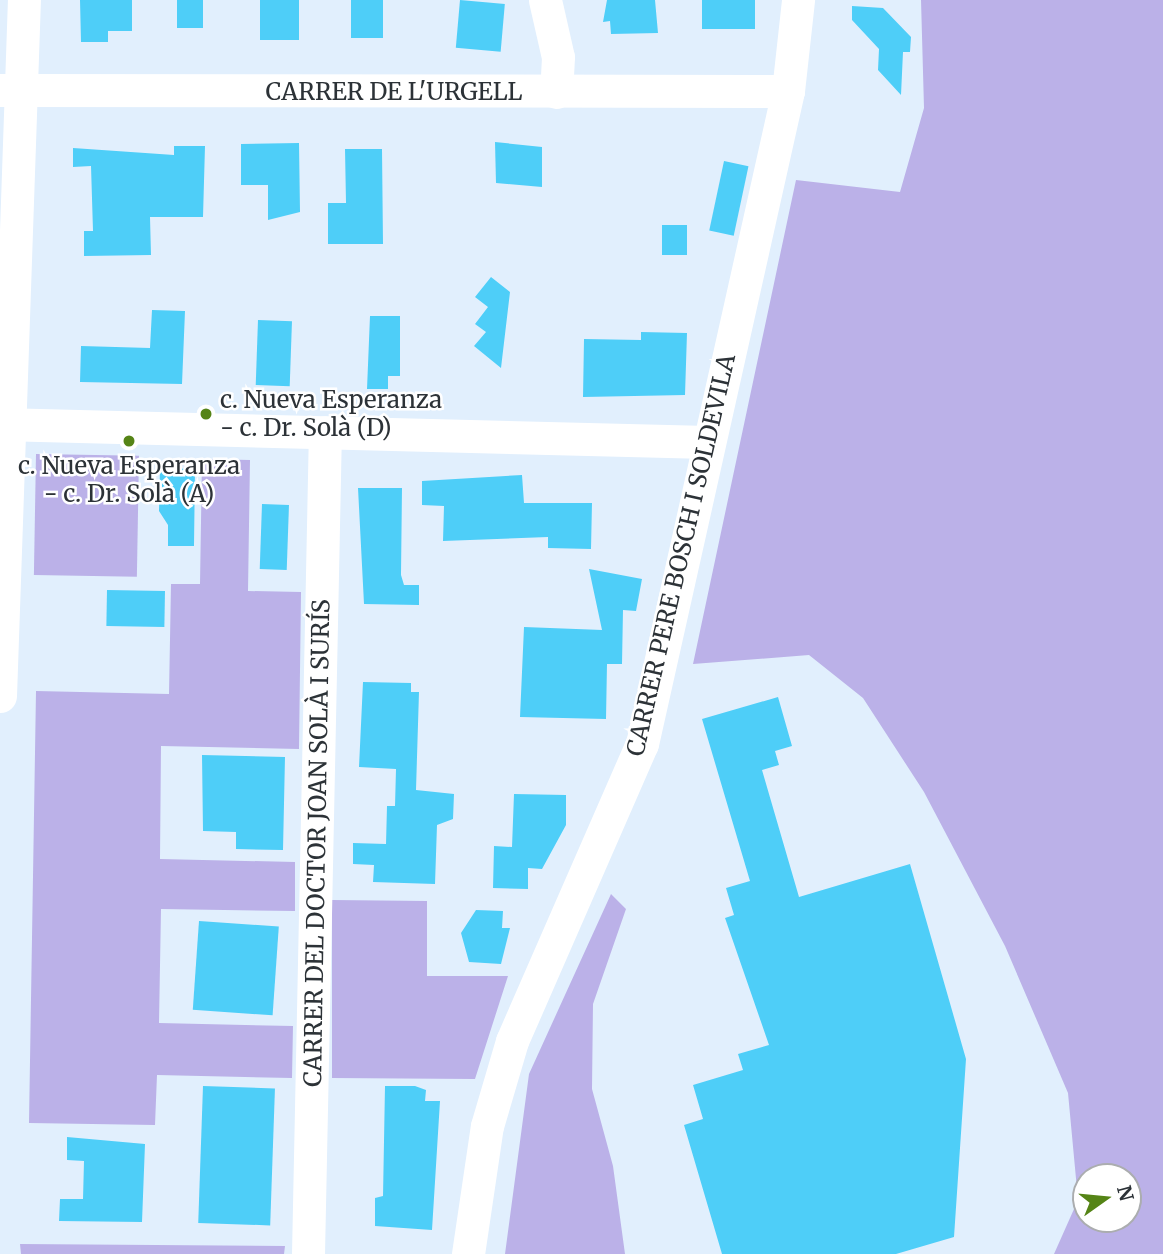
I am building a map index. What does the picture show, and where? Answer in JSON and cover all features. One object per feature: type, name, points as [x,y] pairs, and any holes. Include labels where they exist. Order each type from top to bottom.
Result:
[{"type":"street","points":[[0,696],[11,90],[24,0]]},
{"type":"street","points":[[545,0],[558,57],[556,92]]},
{"type":"street","name":"CARRER PERE BOSCH I SOLDEVILA","points":[[468,1254],[487,1126],[512,1041],[642,744],[788,91],[798,0]]},
{"type":"street","name":"CARRER DE L'URGELL","points":[[11,90],[788,91]]},
{"type":"street","points":[[3,424],[708,442]]},
{"type":"street","name":"CARRER DEL DOCTOR JOAN SOLÀ I SURÍS","points":[[308,1254],[325,432]]},
{"type":"shaded area","points":[[921,0],[1163,0],[1163,1254],[1054,1254],[1072,1214],[1072,1233],[1142,1233],[1142,1163],[1075,1163],[1068,1093],[1005,946],[924,792],[863,698],[809,655],[693,664],[796,180],[900,192],[924,108]]},
{"type":"shaded area","points":[[36,454],[139,456],[137,577],[34,575]]},
{"type":"shaded area","points":[[202,459],[250,460],[248,591],[301,592],[299,749],[161,746],[160,859],[295,862],[295,911],[161,909],[159,1023],[293,1026],[292,1078],[157,1075],[155,1125],[29,1123],[36,691],[169,694],[171,584],[200,584]]},
{"type":"shaded area","points":[[611,894],[626,909],[593,1004],[592,1089],[613,1166],[625,1254],[505,1254],[529,1074]]},
{"type":"shaded area","points":[[332,900],[427,901],[427,976],[508,976],[475,1079],[332,1078]]},
{"type":"shaded area","points":[[20,1244],[285,1246],[284,1254],[21,1254]]},
{"type":"building","points":[[80,0],[132,0],[132,31],[108,31],[108,42],[81,42]]},
{"type":"building","points":[[177,0],[203,0],[203,28],[177,28]]},
{"type":"building","points":[[260,0],[299,0],[299,40],[260,40]]},
{"type":"building","points":[[351,0],[383,0],[383,38],[351,38]]},
{"type":"building","points":[[460,0],[505,4],[501,52],[456,48]]},
{"type":"building","points":[[607,0],[655,0],[658,33],[611,34],[610,21],[603,22]]},
{"type":"building","points":[[702,0],[755,0],[755,29],[702,29]]},
{"type":"building","points":[[852,6],[883,8],[911,37],[910,52],[903,52],[901,95],[878,70],[879,49],[852,20]]},
{"type":"building","points":[[495,142],[542,147],[542,187],[496,183]]},
{"type":"building","points":[[299,143],[300,212],[268,220],[268,185],[241,185],[241,144]]},
{"type":"building","points":[[174,146],[205,146],[203,217],[150,217],[151,255],[84,256],[84,231],[93,231],[91,166],[73,167],[73,148],[174,155]]},
{"type":"building","points":[[345,149],[382,149],[383,244],[328,244],[328,203],[346,203]]},
{"type":"building","points":[[724,161],[748,166],[734,236],[709,230]]},
{"type":"building","points":[[662,225],[687,225],[687,255],[662,255]]},
{"type":"building","points":[[491,277],[510,292],[501,368],[474,346],[486,332],[475,324],[488,307],[475,297]]},
{"type":"building","points":[[152,310],[185,311],[182,384],[80,382],[81,346],[150,348]]},
{"type":"building","points":[[370,316],[400,316],[400,376],[388,376],[388,389],[367,389]]},
{"type":"building","points":[[258,320],[292,321],[290,386],[256,385]]},
{"type":"building","points":[[641,332],[687,333],[685,395],[583,397],[584,339],[641,340]]},
{"type":"building","points":[[160,468],[195,469],[194,546],[168,546],[168,525],[159,511]]},
{"type":"building","points":[[522,475],[524,503],[592,503],[591,549],[548,548],[548,537],[443,541],[444,506],[422,505],[422,481]]},
{"type":"building","points":[[358,488],[402,488],[401,575],[404,585],[419,585],[419,605],[364,604]]},
{"type":"building","points":[[262,504],[289,505],[287,570],[260,569]]},
{"type":"building","points":[[589,569],[642,579],[636,611],[623,610],[622,664],[607,664],[606,719],[520,717],[524,627],[602,630]]},
{"type":"building","points":[[107,590],[165,591],[164,627],[106,626]]},
{"type":"building","points":[[363,682],[411,683],[411,692],[419,692],[416,790],[454,794],[453,819],[437,825],[435,884],[373,882],[374,865],[353,864],[353,843],[386,844],[387,806],[395,806],[396,769],[359,767]]},
{"type":"building","points":[[778,697],[792,746],[775,751],[779,765],[762,770],[799,897],[910,864],[966,1059],[954,1237],[896,1254],[722,1254],[684,1125],[703,1119],[693,1085],[743,1070],[738,1054],[769,1045],[725,918],[734,915],[726,888],[750,881],[702,719]]},
{"type":"building","points":[[202,755],[285,757],[283,850],[236,849],[236,832],[203,831]]},
{"type":"building","points":[[514,794],[566,795],[566,825],[542,869],[528,868],[528,889],[493,888],[494,846],[512,847]]},
{"type":"building","points":[[476,910],[503,911],[502,928],[510,928],[501,964],[469,962],[461,933]]},
{"type":"building","points":[[199,921],[279,927],[273,1015],[193,1010]]},
{"type":"building","points":[[203,1086],[275,1089],[270,1225],[198,1223]]},
{"type":"building","points":[[385,1086],[415,1086],[426,1090],[425,1101],[440,1101],[432,1230],[375,1226],[375,1198],[383,1196]]},
{"type":"building","points":[[67,1137],[145,1144],[142,1222],[59,1221],[60,1199],[83,1199],[84,1161],[67,1160]]},
{"type":"place","name":"c. Nueva Esperanza - c. Dr. Solà (D)","points":[[206,414]]},
{"type":"place","name":"c. Nueva Esperanza - c. Dr. Solà (A)","points":[[129,441]]}]
